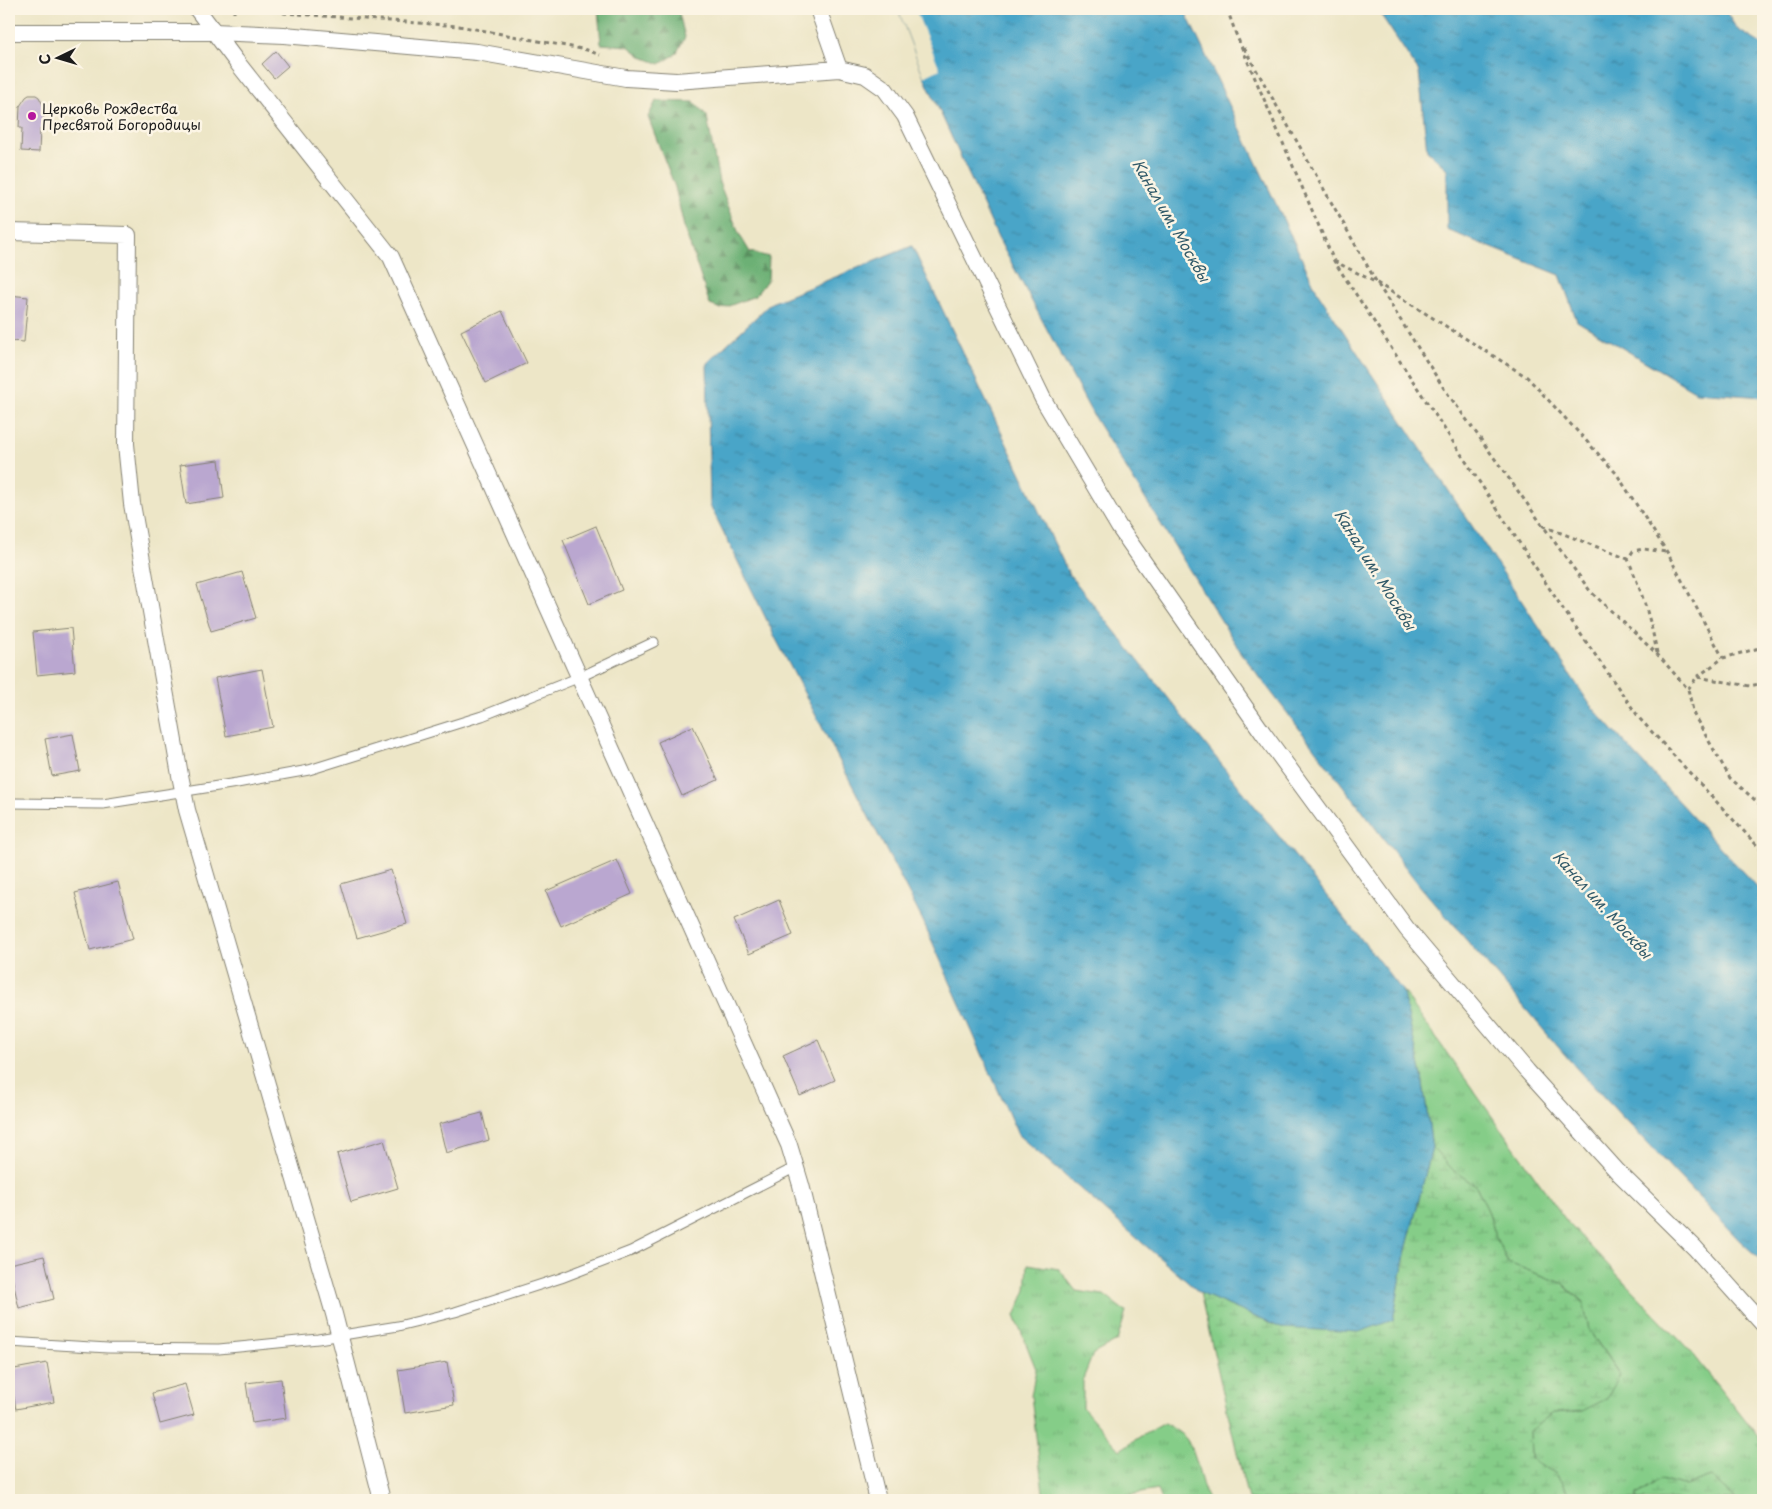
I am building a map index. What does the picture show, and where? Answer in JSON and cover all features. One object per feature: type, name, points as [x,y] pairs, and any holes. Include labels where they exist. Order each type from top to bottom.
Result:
[{"type":"street","points":[[197,9],[391,257],[789,1145],[878,1500]]},
{"type":"street","points":[[818,9],[839,69]]},
{"type":"street","points":[[9,32],[214,32],[284,36],[477,52],[626,78],[676,81],[839,69],[865,75],[885,89],[905,116],[1044,399],[1119,527],[1274,749],[1407,929],[1527,1071],[1618,1172],[1695,1248],[1763,1324]]},
{"type":"street","points":[[9,232],[128,235],[126,444],[131,496],[184,792],[340,1335],[382,1500]]},
{"type":"lane","points":[[9,803],[103,804],[310,770],[482,716],[580,677],[654,642]]},
{"type":"lane","points":[[9,1342],[108,1348],[219,1349],[340,1335],[398,1326],[455,1312],[561,1278],[631,1251],[796,1167]]},
{"type":"path","points":[[1227,9],[1235,32],[1334,261],[1561,606],[1640,720],[1763,852]]},
{"type":"path","points":[[1235,32],[1376,284],[1443,387],[1590,591],[1657,654],[1688,689],[1694,715],[1730,778],[1763,807]]},
{"type":"path","points":[[1334,261],[1376,284],[1528,378],[1616,473],[1667,552],[1724,658]]},
{"type":"path","points":[[1543,526],[1628,559],[1639,586],[1652,628],[1657,654]]},
{"type":"path","points":[[1628,559],[1632,552],[1644,549],[1667,552]]},
{"type":"path","points":[[1688,689],[1697,677],[1724,658],[1763,646]]},
{"type":"path","points":[[1697,677],[1750,686],[1763,683]]},
{"type":"green space","points":[[598,9],[678,9],[685,37],[676,54],[660,64],[642,57],[628,46],[601,44]]},
{"type":"green space","points":[[656,101],[694,102],[707,116],[719,182],[739,234],[750,252],[769,257],[768,279],[755,296],[721,309],[710,305],[684,227],[675,187],[648,117]]},
{"type":"green space","points":[[1402,990],[1568,1223],[1693,1354],[1763,1443],[1763,1500],[1736,1500],[1711,1477],[1686,1486],[1660,1479],[1637,1495],[1637,1500],[1573,1500],[1556,1475],[1531,1459],[1530,1431],[1552,1413],[1582,1411],[1620,1375],[1589,1330],[1583,1302],[1562,1283],[1508,1263],[1496,1238],[1489,1213],[1476,1186],[1454,1171],[1432,1148],[1422,1076]]},
{"type":"green space","points":[[1432,1148],[1454,1171],[1476,1186],[1489,1213],[1496,1238],[1508,1263],[1562,1283],[1583,1303],[1589,1330],[1620,1376],[1606,1399],[1582,1411],[1552,1413],[1530,1431],[1531,1459],[1556,1475],[1573,1500],[1248,1500],[1200,1293],[1281,1328],[1393,1320],[1405,1254]]},
{"type":"green space","points":[[1028,1264],[1059,1269],[1076,1291],[1104,1295],[1126,1312],[1117,1341],[1093,1354],[1083,1379],[1083,1408],[1120,1450],[1165,1423],[1180,1433],[1191,1447],[1208,1500],[1161,1500],[1157,1490],[1130,1495],[1129,1500],[1044,1500],[1031,1396],[1036,1369],[1015,1316],[1026,1290]]},
{"type":"green space","points":[[1711,1477],[1736,1500],[1637,1500],[1637,1495],[1660,1479],[1686,1486]]},
{"type":"water","name":"Канал им. Москвы","points":[[898,9],[1184,9],[1318,293],[1591,706],[1763,894],[1763,1262],[1739,1240],[1578,1070],[1419,885],[1242,654],[1094,417],[998,238],[924,77]]},
{"type":"water","points":[[1377,9],[1724,9],[1737,29],[1763,45],[1763,397],[1696,392],[1577,321],[1560,275],[1447,230],[1447,169],[1427,151],[1419,72]]},
{"type":"water","points":[[912,246],[1069,574],[1402,990],[1422,1076],[1432,1148],[1405,1254],[1393,1320],[1359,1332],[1281,1328],[1200,1293],[1018,1135],[923,921],[776,639],[710,505],[707,363],[771,303]]},
{"type":"pier","points":[[898,9],[915,9],[940,69],[924,77]]},
{"type":"building","points":[[276,51],[288,66],[274,78],[262,64]]},
{"type":"building","name":"Церковь Рождества Пресвятой Богородицы","points":[[29,95],[39,97],[44,107],[43,129],[40,129],[39,152],[21,151],[22,128],[19,128],[20,106]]},
{"type":"building","points":[[9,295],[28,297],[24,342],[9,341]]},
{"type":"building","points":[[502,311],[527,363],[486,383],[461,331]]},
{"type":"building","points":[[219,460],[224,498],[186,504],[180,465]]},
{"type":"building","points":[[596,526],[622,590],[589,604],[563,540]]},
{"type":"building","points":[[242,572],[256,618],[211,631],[197,585]]},
{"type":"building","points":[[71,628],[75,671],[37,675],[33,632]]},
{"type":"building","points":[[262,669],[273,727],[226,736],[215,678]]},
{"type":"building","points":[[693,726],[718,780],[682,796],[658,742]]},
{"type":"building","points":[[73,734],[80,771],[52,776],[45,739]]},
{"type":"building","points":[[617,860],[632,894],[561,926],[546,891]]},
{"type":"building","points":[[391,870],[407,924],[357,938],[341,884]]},
{"type":"building","points":[[118,882],[133,939],[90,950],[75,893]]},
{"type":"building","points":[[779,900],[793,935],[749,954],[734,920]]},
{"type":"building","points":[[818,1040],[835,1080],[800,1096],[783,1056]]},
{"type":"building","points":[[482,1113],[489,1140],[446,1153],[439,1124]]},
{"type":"building","points":[[384,1140],[398,1188],[351,1202],[337,1154]]},
{"type":"building","points":[[44,1256],[54,1299],[19,1308],[9,1264]]},
{"type":"building","points":[[447,1362],[454,1405],[405,1413],[398,1370]]},
{"type":"building","points":[[47,1363],[54,1402],[16,1409],[9,1370]]},
{"type":"building","points":[[281,1379],[286,1418],[252,1423],[246,1383]]},
{"type":"building","points":[[185,1384],[194,1415],[160,1424],[152,1393]]},
{"type":"place","name":"Церковь Рождества Пресвятой Богородицы","points":[[32,116]]}]
